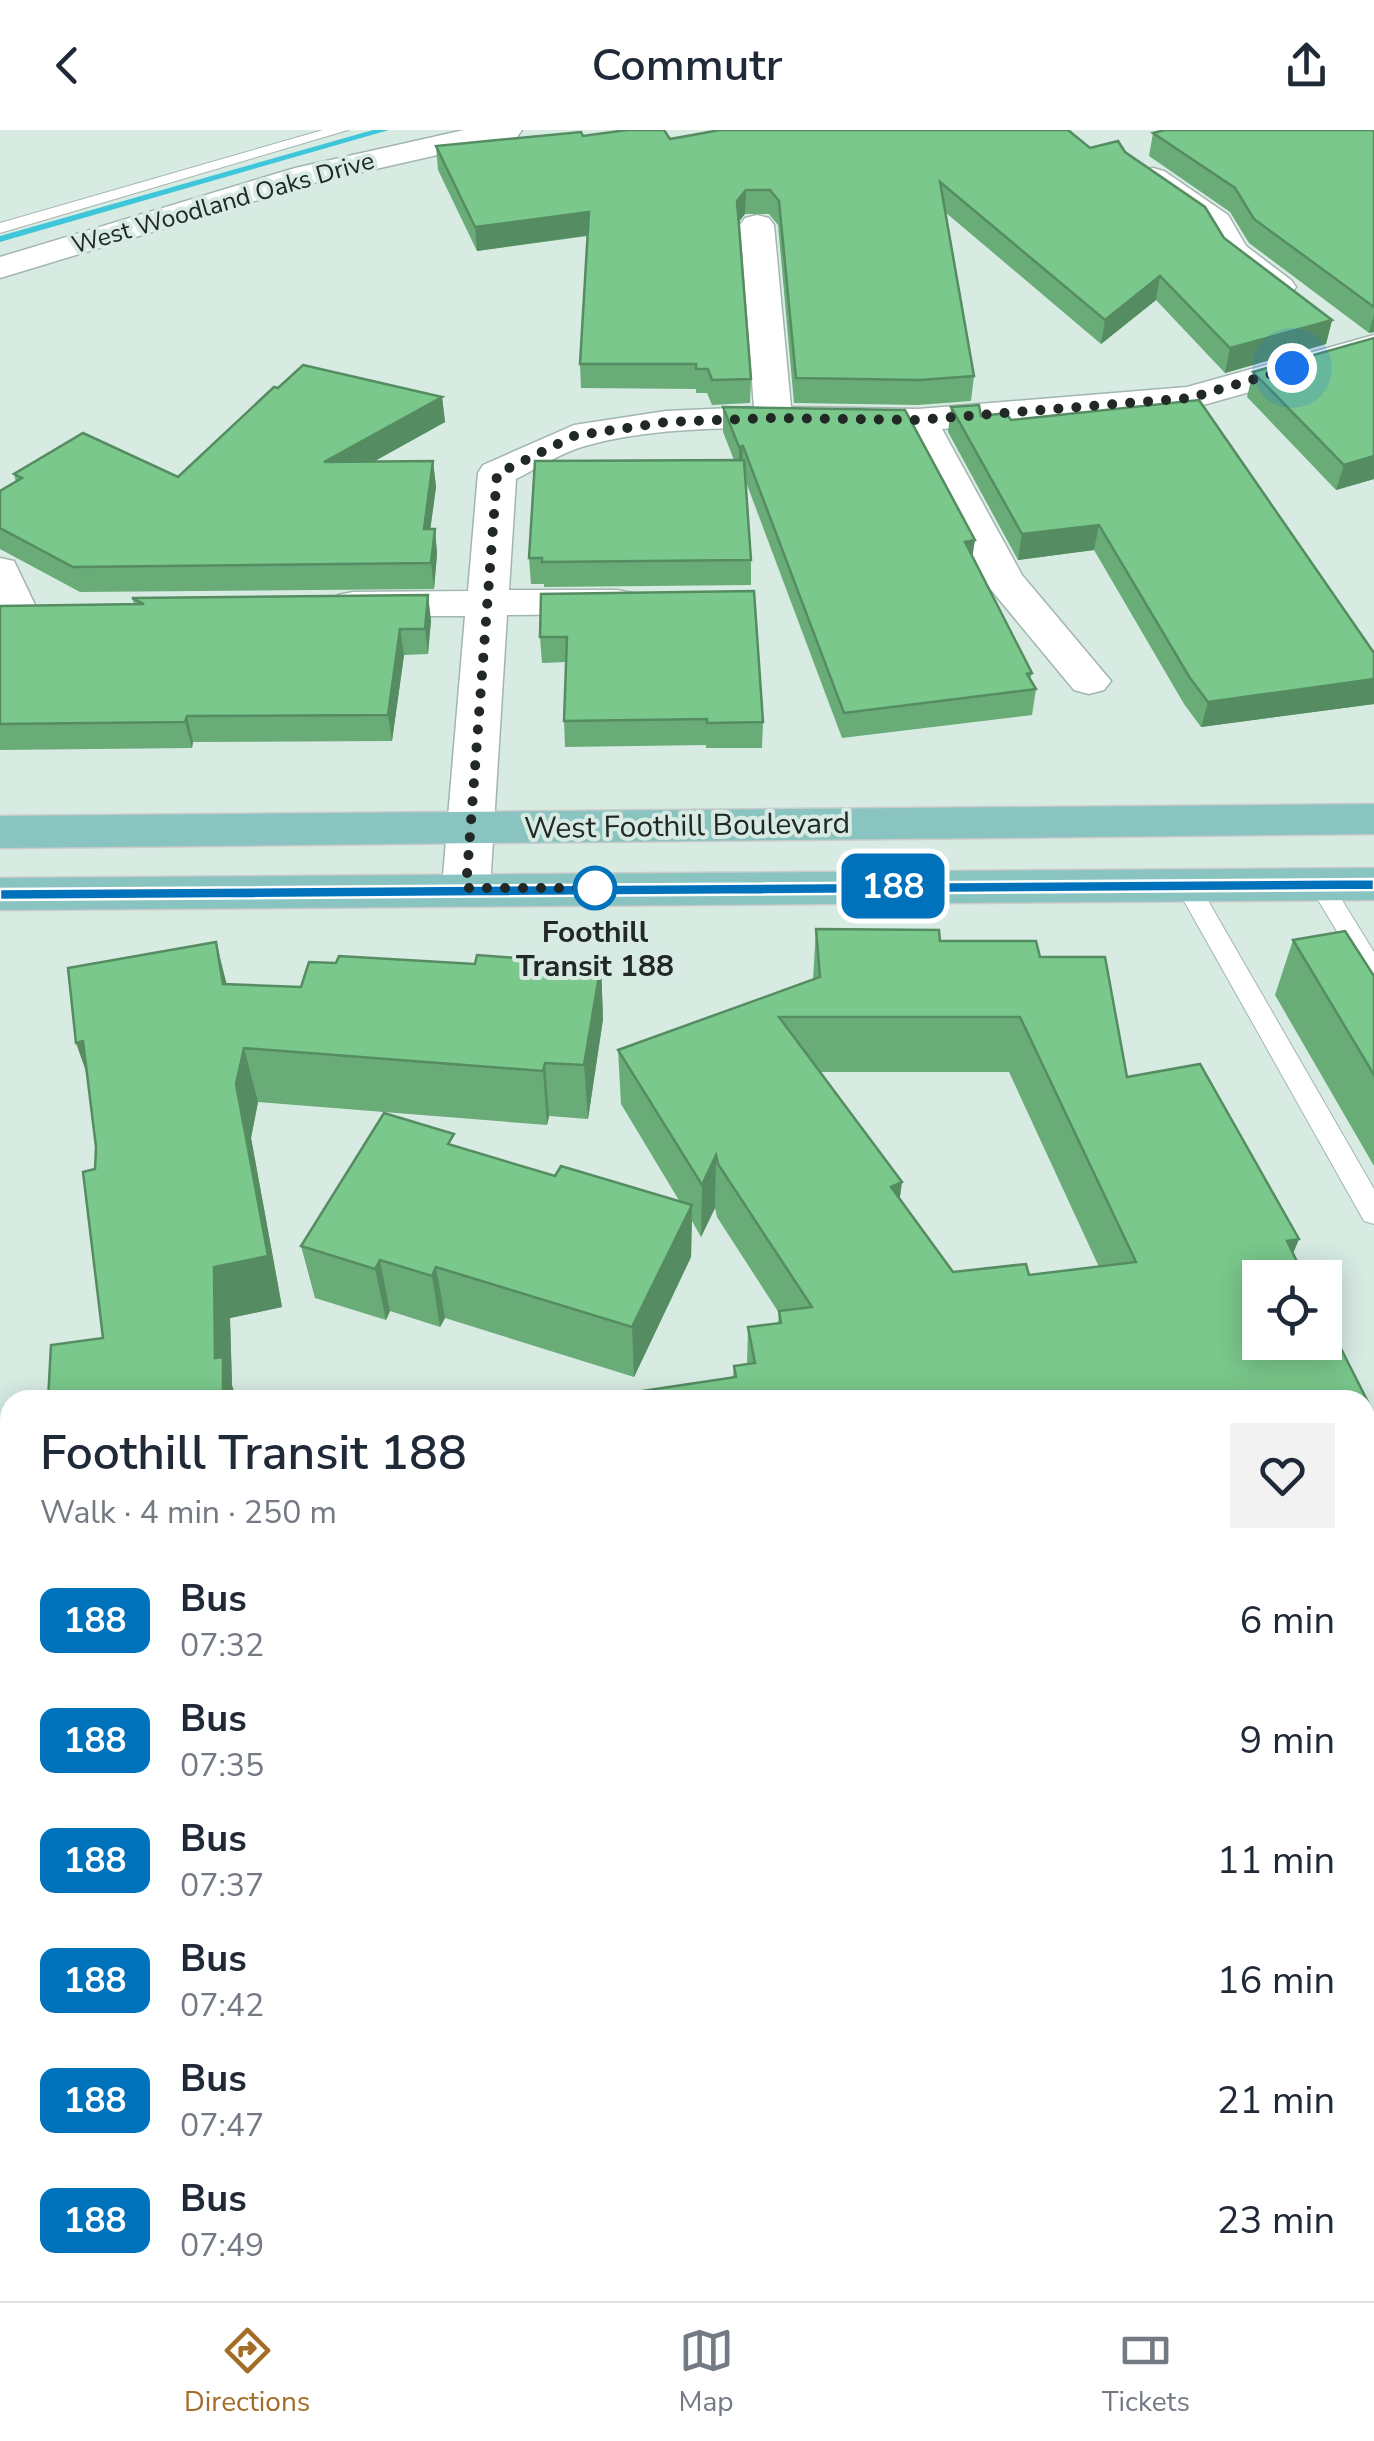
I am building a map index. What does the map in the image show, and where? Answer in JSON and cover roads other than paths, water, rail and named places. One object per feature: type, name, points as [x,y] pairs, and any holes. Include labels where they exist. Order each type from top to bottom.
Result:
[{"type":"main road","name":"West Foothill Boulevard","points":[[0,832],[1374,819]]},
{"type":"main road","name":"West Foothill Boulevard","points":[[0,894],[1374,884]]},
{"type":"street","name":"West Woodland Oaks Drive","points":[[0,268],[306,175],[506,130]]},
{"type":"street","points":[[1134,166],[1216,222],[1233,252],[1304,306]]},
{"type":"street","points":[[757,225],[773,418]]},
{"type":"street","points":[[466,888],[497,474],[574,436],[666,422],[773,418],[918,420],[1190,398],[1356,341]]},
{"type":"street","points":[[918,420],[1004,580],[1089,681]]},
{"type":"street","points":[[311,604],[657,602]]},
{"type":"lane","points":[[0,228],[340,130]]},
{"type":"lane","points":[[1321,884],[1374,972]]},
{"type":"lane","points":[[1187,885],[1374,1213]]},
{"type":"waterway","points":[[0,239],[384,130]]},
{"type":"place","name":"Foothill Transit 188","points":[[595,888]]}]
